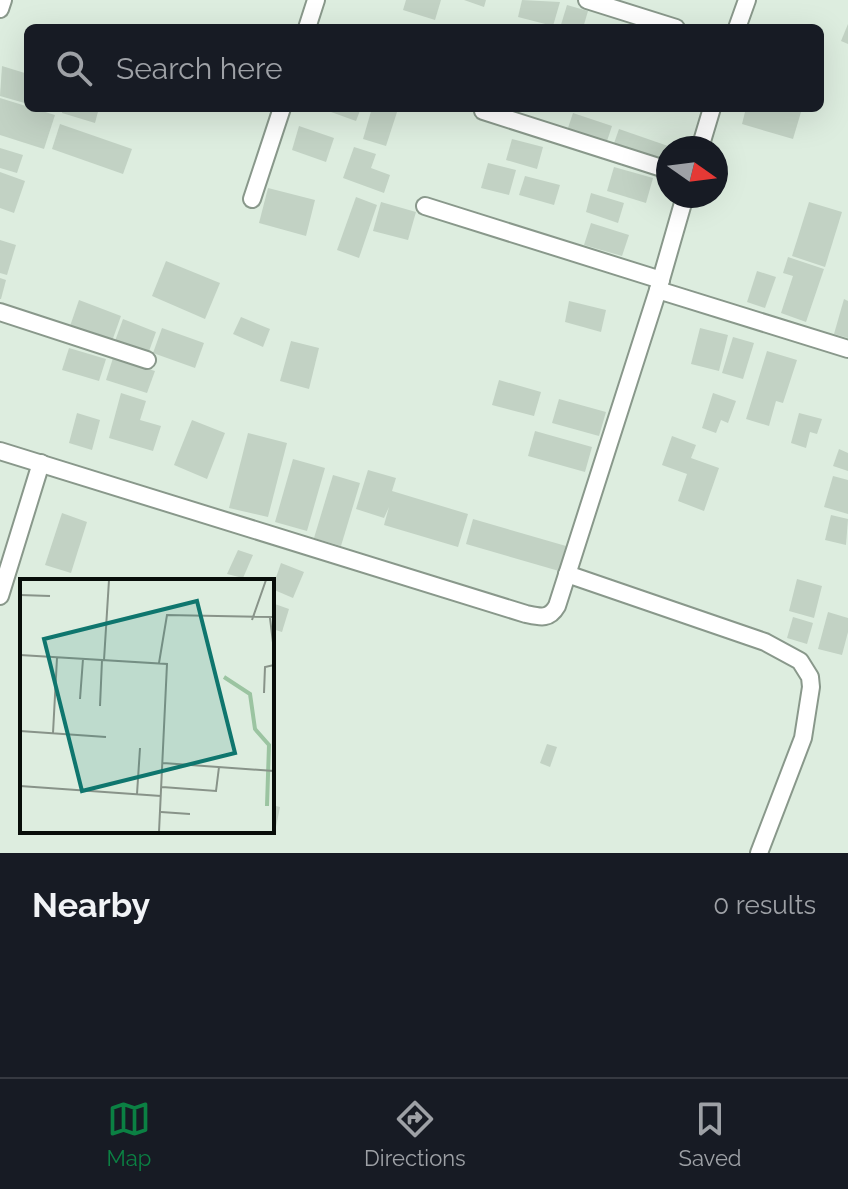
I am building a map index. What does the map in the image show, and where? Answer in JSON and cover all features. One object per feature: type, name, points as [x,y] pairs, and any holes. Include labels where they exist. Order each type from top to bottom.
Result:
[{"type":"street","points":[[0,9],[3,0]]},
{"type":"street","points":[[308,24],[316,0]]},
{"type":"street","points":[[587,0],[663,24]]},
{"type":"street","points":[[738,24],[747,0]]},
{"type":"street","points":[[252,199],[281,112]]},
{"type":"street","points":[[486,112],[656,166]]},
{"type":"street","points":[[704,136],[711,112]]},
{"type":"street","points":[[425,206],[848,349]]},
{"type":"street","points":[[0,451],[526,614],[547,617],[552,615],[567,574],[682,208]]},
{"type":"street","points":[[0,312],[147,360]]},
{"type":"street","points":[[0,596],[41,463]]},
{"type":"street","points":[[567,574],[765,642],[800,661],[810,677],[811,687],[803,738],[759,853]]},
{"type":"building","points":[[406,0],[441,0],[435,20],[403,10]]},
{"type":"building","points":[[464,0],[486,0],[484,7]]},
{"type":"building","points":[[522,0],[560,2],[554,24],[518,17]]},
{"type":"building","points":[[567,5],[588,11],[584,24],[561,24]]},
{"type":"building","points":[[848,24],[848,44],[841,41]]},
{"type":"building","points":[[2,66],[24,73],[24,103],[0,96]]},
{"type":"building","points":[[0,98],[24,105],[24,112],[55,115],[44,149],[0,135]]},
{"type":"building","points":[[62,112],[98,112],[95,123]]},
{"type":"building","points":[[331,112],[359,112],[356,121]]},
{"type":"building","points":[[371,112],[397,112],[386,146],[363,139]]},
{"type":"building","points":[[745,112],[801,112],[793,139],[742,124]]},
{"type":"building","points":[[573,113],[612,126],[605,147],[566,134]]},
{"type":"building","points":[[60,124],[132,149],[123,174],[52,149]]},
{"type":"building","points":[[299,126],[334,138],[326,162],[292,150]]},
{"type":"building","points":[[619,129],[656,142],[656,159],[612,149]]},
{"type":"building","points":[[512,139],[543,147],[537,169],[506,160]]},
{"type":"building","points":[[354,147],[376,154],[371,168],[390,175],[384,193],[343,178]]},
{"type":"building","points":[[0,148],[23,155],[17,173],[0,168]]},
{"type":"building","points":[[488,163],[516,170],[509,195],[481,188]]},
{"type":"building","points":[[614,167],[653,178],[646,203],[607,191]]},
{"type":"building","points":[[0,172],[25,181],[14,213],[0,208]]},
{"type":"building","points":[[525,176],[560,185],[554,205],[519,195]]},
{"type":"building","points":[[268,188],[315,200],[306,236],[259,223]]},
{"type":"building","points":[[591,193],[624,203],[618,223],[586,212]]},
{"type":"building","points":[[356,197],[377,205],[359,258],[337,250]]},
{"type":"building","points":[[381,202],[416,212],[408,240],[373,231]]},
{"type":"building","points":[[809,202],[842,212],[825,267],[792,256]]},
{"type":"building","points":[[591,223],[629,235],[622,256],[584,245]]},
{"type":"building","points":[[0,240],[16,245],[7,275],[0,273]]},
{"type":"building","points":[[788,257],[824,269],[806,322],[781,313],[793,276],[783,273]]},
{"type":"building","points":[[166,261],[220,283],[205,319],[152,296]]},
{"type":"building","points":[[757,271],[776,277],[765,308],[747,302]]},
{"type":"building","points":[[0,278],[6,280],[1,299],[0,299]]},
{"type":"building","points":[[844,299],[848,301],[848,338],[834,334]]},
{"type":"building","points":[[79,300],[121,316],[111,344],[69,329]]},
{"type":"building","points":[[569,301],[606,310],[601,332],[565,322]]},
{"type":"building","points":[[241,317],[270,329],[263,347],[233,334]]},
{"type":"building","points":[[123,319],[156,332],[148,354],[115,341]]},
{"type":"building","points":[[162,328],[204,343],[195,368],[153,353]]},
{"type":"building","points":[[700,328],[728,335],[719,371],[691,364]]},
{"type":"building","points":[[733,337],[754,343],[743,379],[722,373]]},
{"type":"building","points":[[291,341],[319,348],[309,389],[280,381]]},
{"type":"building","points":[[69,348],[106,359],[99,381],[62,370]]},
{"type":"building","points":[[767,351],[797,360],[783,403],[776,401],[769,426],[746,419]]},
{"type":"building","points":[[113,358],[155,371],[147,393],[106,380]]},
{"type":"building","points":[[499,380],[541,392],[534,416],[492,405]]},
{"type":"building","points":[[121,393],[146,401],[140,420],[161,426],[153,451],[109,438]]},
{"type":"building","points":[[713,393],[736,401],[728,423],[721,420],[716,433],[702,428]]},
{"type":"building","points":[[559,399],[606,412],[599,436],[552,423]]},
{"type":"building","points":[[77,413],[100,420],[92,450],[69,443]]},
{"type":"building","points":[[799,413],[822,419],[817,434],[810,432],[806,448],[791,443]]},
{"type":"building","points":[[192,420],[225,433],[207,479],[174,465]]},
{"type":"building","points":[[535,431],[592,447],[585,472],[528,456]]},
{"type":"building","points":[[248,433],[287,443],[268,517],[229,508]]},
{"type":"building","points":[[672,436],[696,445],[691,458],[719,468],[704,511],[678,501],[687,474],[662,465]]},
{"type":"building","points":[[839,449],[848,453],[848,471],[833,466]]},
{"type":"building","points":[[293,459],[325,468],[307,531],[275,522]]},
{"type":"building","points":[[368,470],[396,478],[392,491],[468,514],[458,547],[384,525],[389,507],[384,518],[356,509]]},
{"type":"building","points":[[333,475],[360,483],[341,546],[314,538]]},
{"type":"building","points":[[833,476],[848,480],[848,514],[824,507]]},
{"type":"building","points":[[62,513],[87,522],[71,573],[45,565]]},
{"type":"building","points":[[831,515],[848,519],[846,545],[825,540]]},
{"type":"building","points":[[473,519],[566,546],[559,571],[466,544]]},
{"type":"building","points":[[238,550],[253,555],[243,578],[227,574]]},
{"type":"building","points":[[281,563],[304,572],[293,598],[274,590]]},
{"type":"building","points":[[797,579],[822,586],[814,618],[789,611]]},
{"type":"building","points":[[274,604],[289,609],[282,632],[274,630]]},
{"type":"building","points":[[828,612],[848,618],[842,655],[818,649]]},
{"type":"building","points":[[793,617],[813,623],[807,644],[787,638]]},
{"type":"building","points":[[547,744],[557,747],[550,767],[540,763]]},
{"type":"building","points":[[274,806],[280,807],[274,826]]}]
